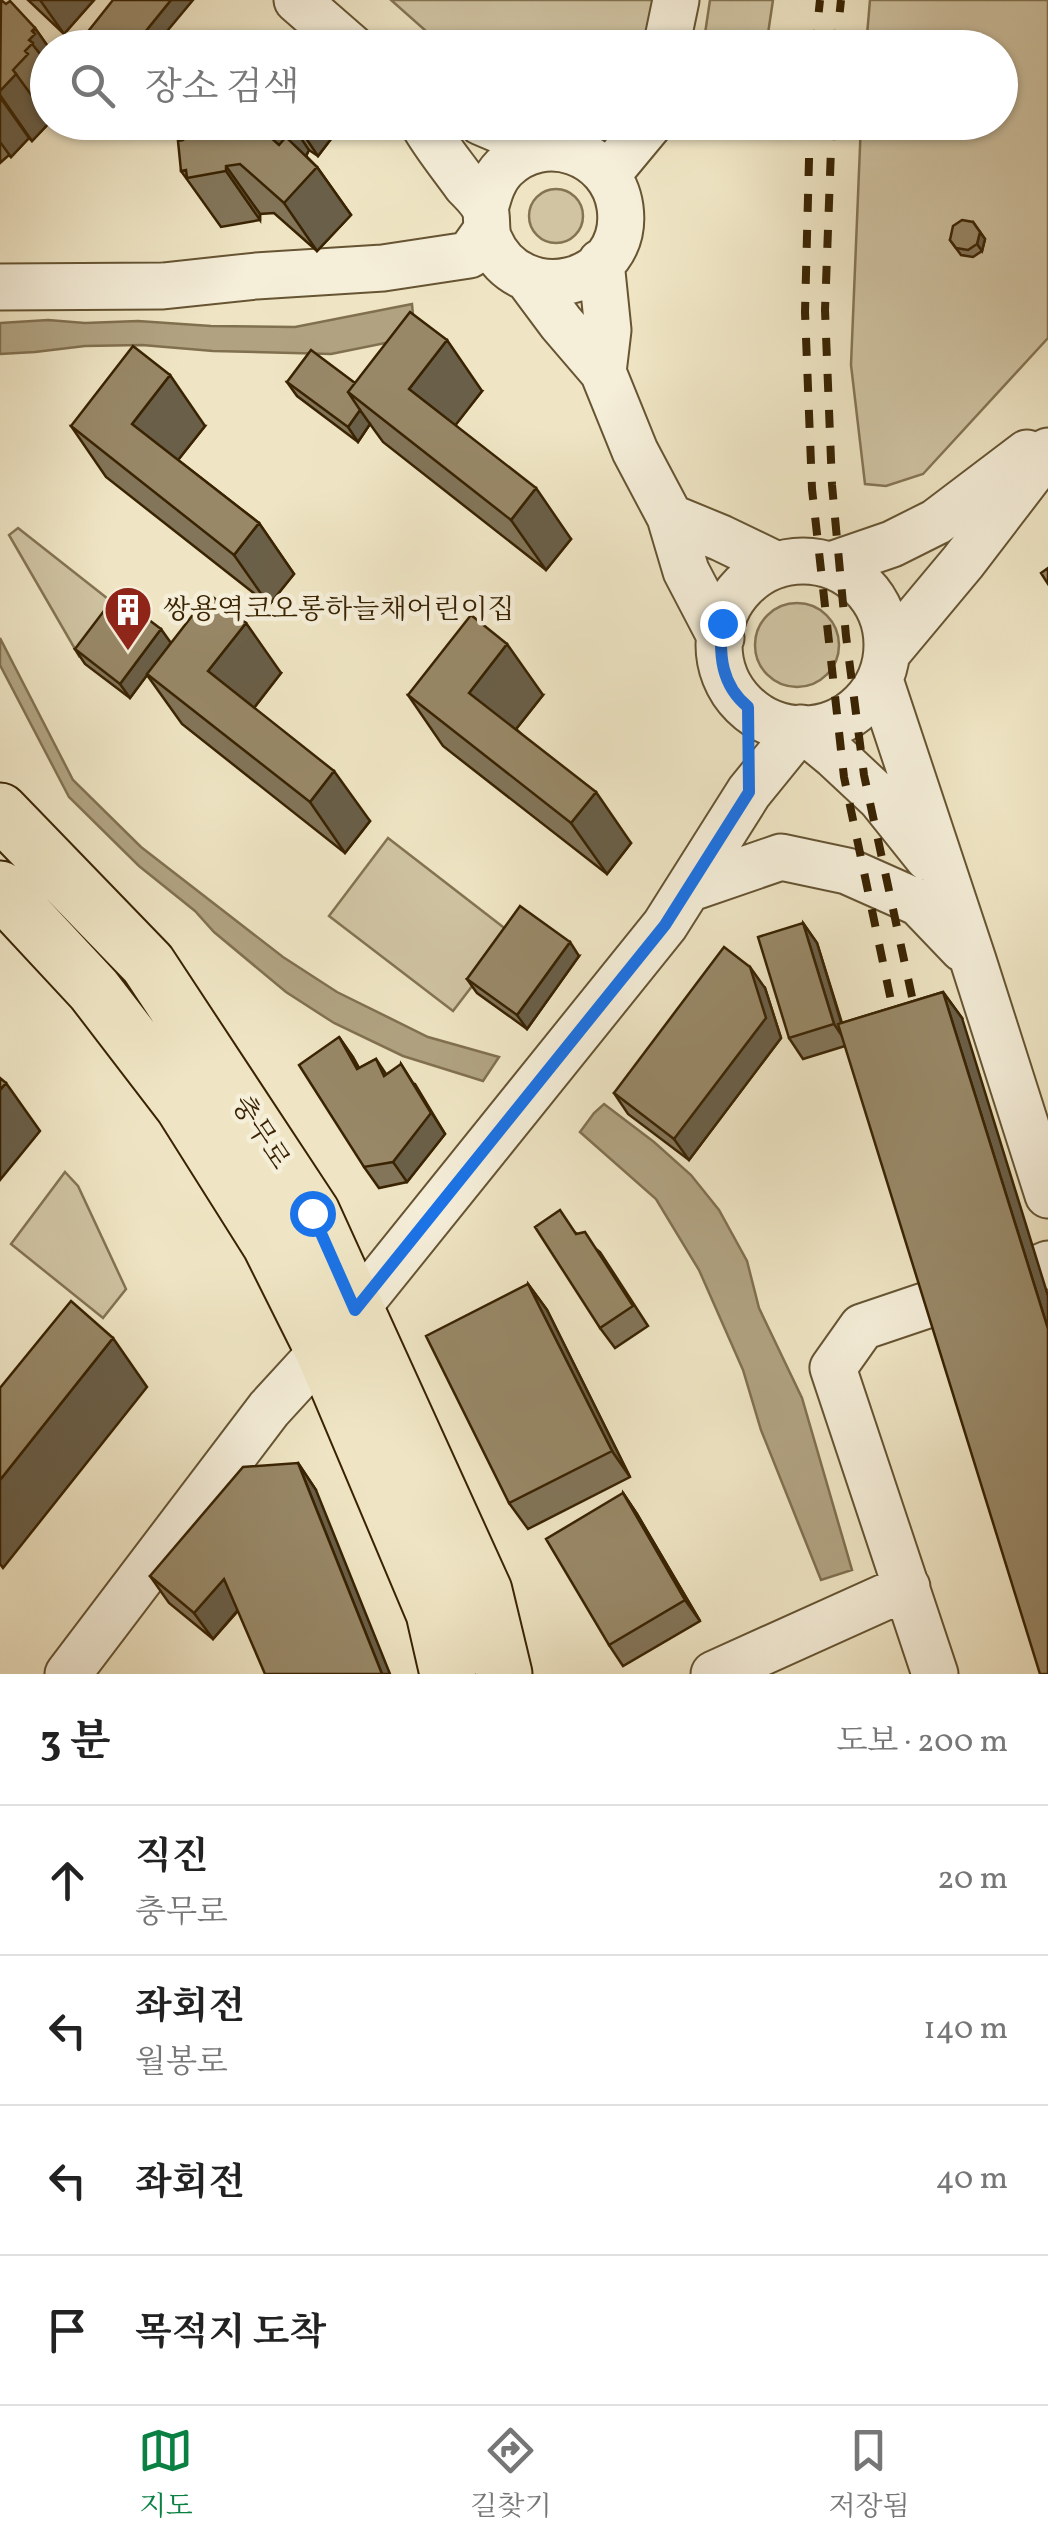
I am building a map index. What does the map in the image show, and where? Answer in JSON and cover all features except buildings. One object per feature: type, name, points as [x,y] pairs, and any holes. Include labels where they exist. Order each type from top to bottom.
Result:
[{"type":"main road","name":"충무로","points":[[0,811],[148,964],[312,1213],[339,1330],[434,1613],[448,1674]]},
{"type":"main road","name":"충무로","points":[[0,890],[94,990],[183,1106],[270,1244],[339,1330],[484,1591],[504,1674]]},
{"type":"street","points":[[298,0],[332,30]]},
{"type":"street","points":[[670,30],[676,0]]},
{"type":"street","points":[[433,140],[496,248],[603,372],[634,451],[670,517],[686,571],[720,638]]},
{"type":"street","points":[[523,140],[542,148]]},
{"type":"street","points":[[607,175],[636,140]]},
{"type":"street","points":[[0,286],[162,286],[383,268],[496,248],[552,284],[574,281],[594,270],[610,253],[619,232],[621,210],[615,188],[585,155],[564,148],[542,148],[521,155],[503,168],[491,187],[496,248]]},
{"type":"street","points":[[601,262],[608,330],[603,372]]},
{"type":"street","points":[[831,565],[892,544],[936,522],[1048,436]]},
{"type":"street","points":[[1048,451],[883,666],[864,703],[842,720],[815,728],[787,728],[761,718],[740,701],[725,677],[719,650],[722,623],[734,598],[752,578],[777,565],[804,561],[831,565],[855,579],[874,599],[885,625],[883,666],[944,879],[1048,1195]]},
{"type":"street","points":[[670,517],[777,565]]},
{"type":"street","points":[[748,707],[749,792]]},
{"type":"street","points":[[68,1674],[106,1655],[269,1409],[339,1330],[653,941],[749,792],[801,728]]},
{"type":"street","points":[[801,728],[880,798],[944,879]]},
{"type":"street","points":[[688,889],[781,858],[847,871],[919,903],[973,960]]},
{"type":"street","points":[[934,1303],[862,1327],[833,1368],[935,1674]]},
{"type":"street","points":[[714,1674],[907,1587]]},
{"type":"shaded area","points":[[391,0],[658,0],[653,30],[425,30]]},
{"type":"shaded area","points":[[710,0],[773,0],[769,30],[706,30]]},
{"type":"shaded area","points":[[870,0],[1048,0],[1048,338],[923,474],[886,486],[865,484],[851,365],[860,140],[1018,140],[1018,30],[867,30]]},
{"type":"shaded area","points":[[556,189],[575,197],[583,216],[575,235],[556,243],[537,235],[529,216],[537,197]]},
{"type":"shaded area","points":[[412,304],[415,337],[331,354],[142,345],[0,354],[0,323],[138,321],[295,327]]},
{"type":"shaded area","points":[[18,528],[117,606],[79,656],[9,535]]},
{"type":"shaded area","points":[[797,603],[820,610],[832,622],[839,645],[832,668],[820,680],[797,687],[774,680],[762,668],[755,645],[762,622],[774,610]]},
{"type":"shaded area","points":[[0,638],[73,780],[141,847],[283,957],[337,992],[428,1037],[499,1057],[483,1081],[403,1056],[334,1023],[286,992],[139,866],[69,797],[0,665]]},
{"type":"shaded area","points":[[388,838],[512,934],[453,1011],[329,916]]},
{"type":"shaded area","points":[[604,1104],[691,1175],[719,1210],[747,1261],[759,1308],[802,1398],[852,1570],[821,1580],[761,1430],[743,1370],[699,1270],[656,1199],[580,1132]]},
{"type":"shaded area","points":[[65,1172],[78,1186],[126,1289],[103,1318],[11,1244]]},
{"type":"railway","points":[[817,30],[820,0]]},
{"type":"railway","points":[[838,30],[841,0]]},
{"type":"railway","points":[[810,140],[805,312],[812,489],[844,777],[898,1034]]},
{"type":"railway","points":[[831,140],[825,310],[832,485],[846,636],[864,775],[919,1029]]},
{"type":"place","name":"쌍용역코오롱하늘채어린이집","points":[[128,652]]},
{"type":"route","points":[[312,1213],[355,1310],[665,925],[749,792],[748,707],[725,677],[719,650],[722,623]]}]
